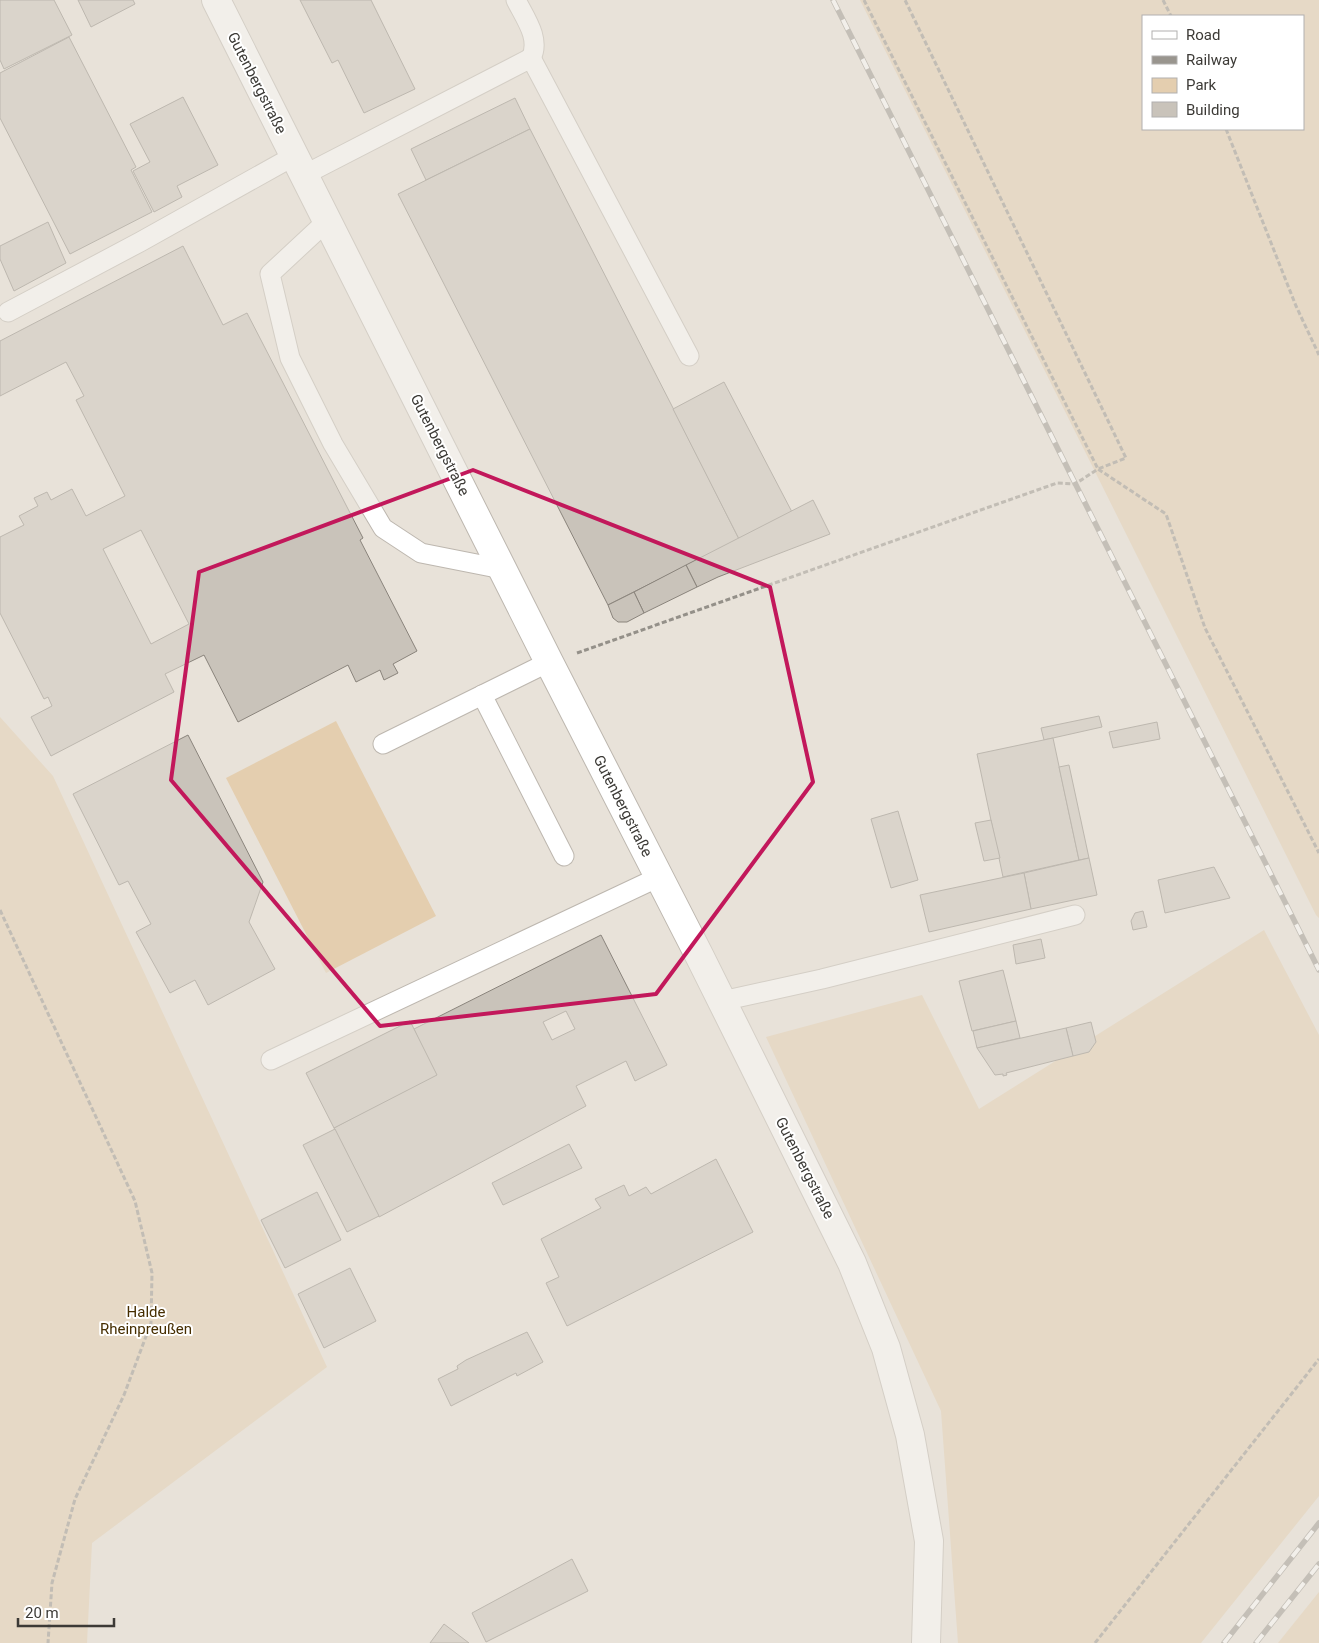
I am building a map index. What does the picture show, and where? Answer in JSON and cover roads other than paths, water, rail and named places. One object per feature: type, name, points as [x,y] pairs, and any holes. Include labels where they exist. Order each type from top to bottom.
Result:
[{"type":"street","name":"Gutenbergstraße","points":[[216,0],[852,1262],[886,1348],[910,1434],[929,1542],[926,1643]]},
{"type":"lane","points":[[8,312],[140,242],[299,165],[531,58],[535,51],[535,40],[516,0]]},
{"type":"lane","points":[[531,58],[689,356]]},
{"type":"lane","points":[[327,221],[270,274],[290,358],[333,444],[383,528],[421,553],[502,569]]},
{"type":"lane","points":[[383,744],[549,662]]},
{"type":"lane","points":[[482,695],[564,856]]},
{"type":"lane","points":[[271,1060],[659,877]]},
{"type":"lane","points":[[722,1001],[822,979],[1075,915]]},
{"type":"railway","points":[[833,0],[1319,970]]},
{"type":"railway","points":[[1224,1643],[1319,1523]]},
{"type":"railway","points":[[1256,1643],[1319,1564]]},
{"type":"park label","name":"Halde Rheinpreußen","points":[[146,1320]]}]
